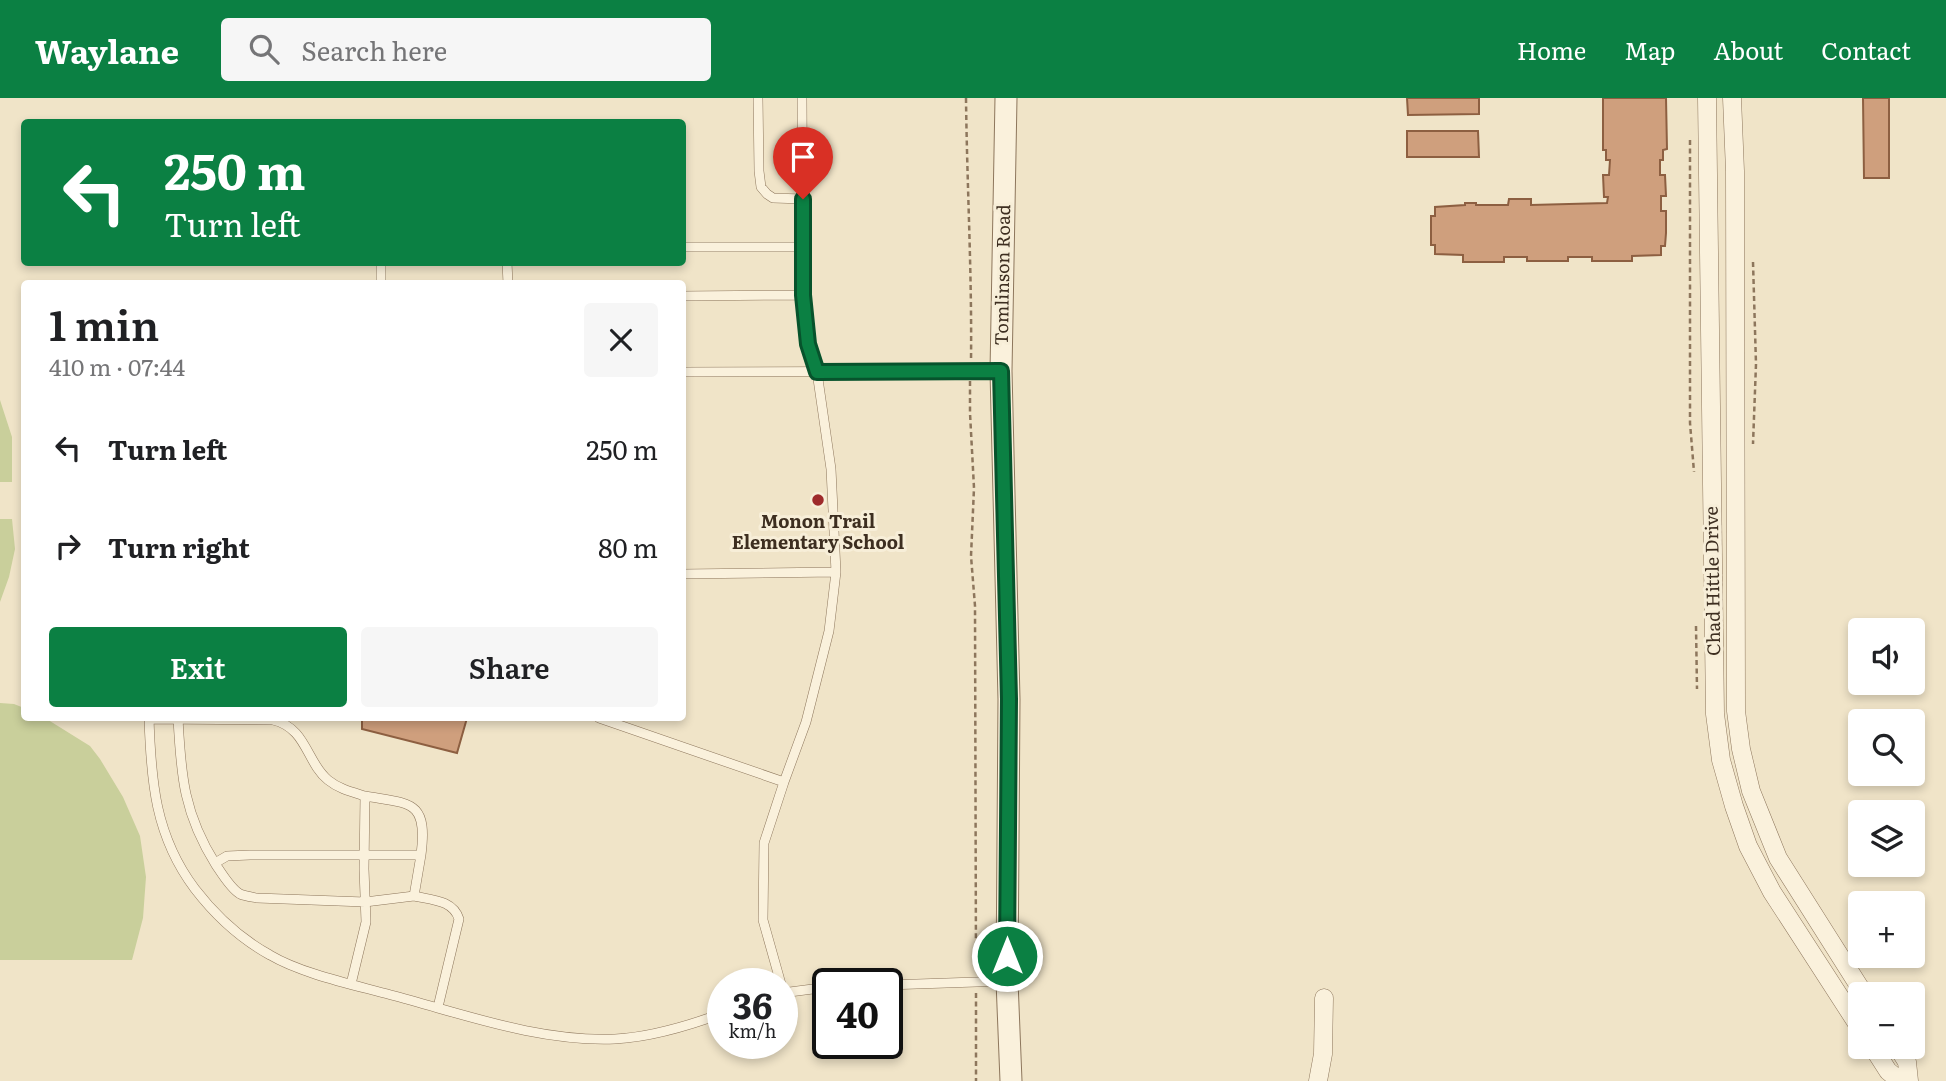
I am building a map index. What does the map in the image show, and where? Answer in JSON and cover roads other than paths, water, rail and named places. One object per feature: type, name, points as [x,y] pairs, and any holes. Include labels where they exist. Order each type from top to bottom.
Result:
[{"type":"street","name":"Tomlinson Road","points":[[1006,98],[1001,371],[1009,699],[1007,981],[1011,1081]]},
{"type":"street","name":"Chad Hittle Drive","points":[[1707,98],[1715,714],[1721,760],[1748,846],[1772,892],[1848,1009]]},
{"type":"street","name":"Chad Hittle Drive","points":[[1732,98],[1735,171],[1736,711],[1741,749],[1751,791],[1778,858],[1856,982]]},
{"type":"street","points":[[1318,1081],[1324,1046],[1324,998]]},
{"type":"street","points":[[1880,1059],[1888,1071],[1900,1081]]},
{"type":"street","points":[[1905,1059],[1909,1081]]},
{"type":"lane","points":[[758,98],[761,187],[773,198],[803,199]]},
{"type":"lane","points":[[776,968],[763,920],[764,843],[783,782],[806,723],[828,631],[836,572],[831,469],[817,372],[808,344],[803,295],[803,98]]},
{"type":"lane","points":[[686,247],[804,247]]},
{"type":"lane","points":[[686,296],[803,295]]},
{"type":"lane","points":[[686,372],[1001,371]]},
{"type":"lane","points":[[686,574],[836,572]]},
{"type":"lane","points":[[149,721],[151,779],[170,847],[194,888],[226,923],[272,957],[351,984],[520,1030],[562,1037],[599,1039],[653,1035],[707,1019]]},
{"type":"lane","points":[[178,721],[180,761],[190,812],[202,843],[224,877],[240,894],[257,898],[365,902],[414,896],[453,907],[459,919],[438,1007]]},
{"type":"lane","points":[[277,721],[285,723],[298,735],[326,779],[339,787],[365,796],[408,803],[421,817],[423,835],[414,896]]},
{"type":"lane","points":[[608,721],[783,782]]},
{"type":"lane","points":[[351,984],[366,922],[363,855],[365,796]]},
{"type":"lane","points":[[215,863],[227,856],[250,855],[421,855]]},
{"type":"lane","points":[[903,984],[1007,981]]},
{"type":"place","name":"Monon Trail Elementary School","points":[[818,500]]}]
